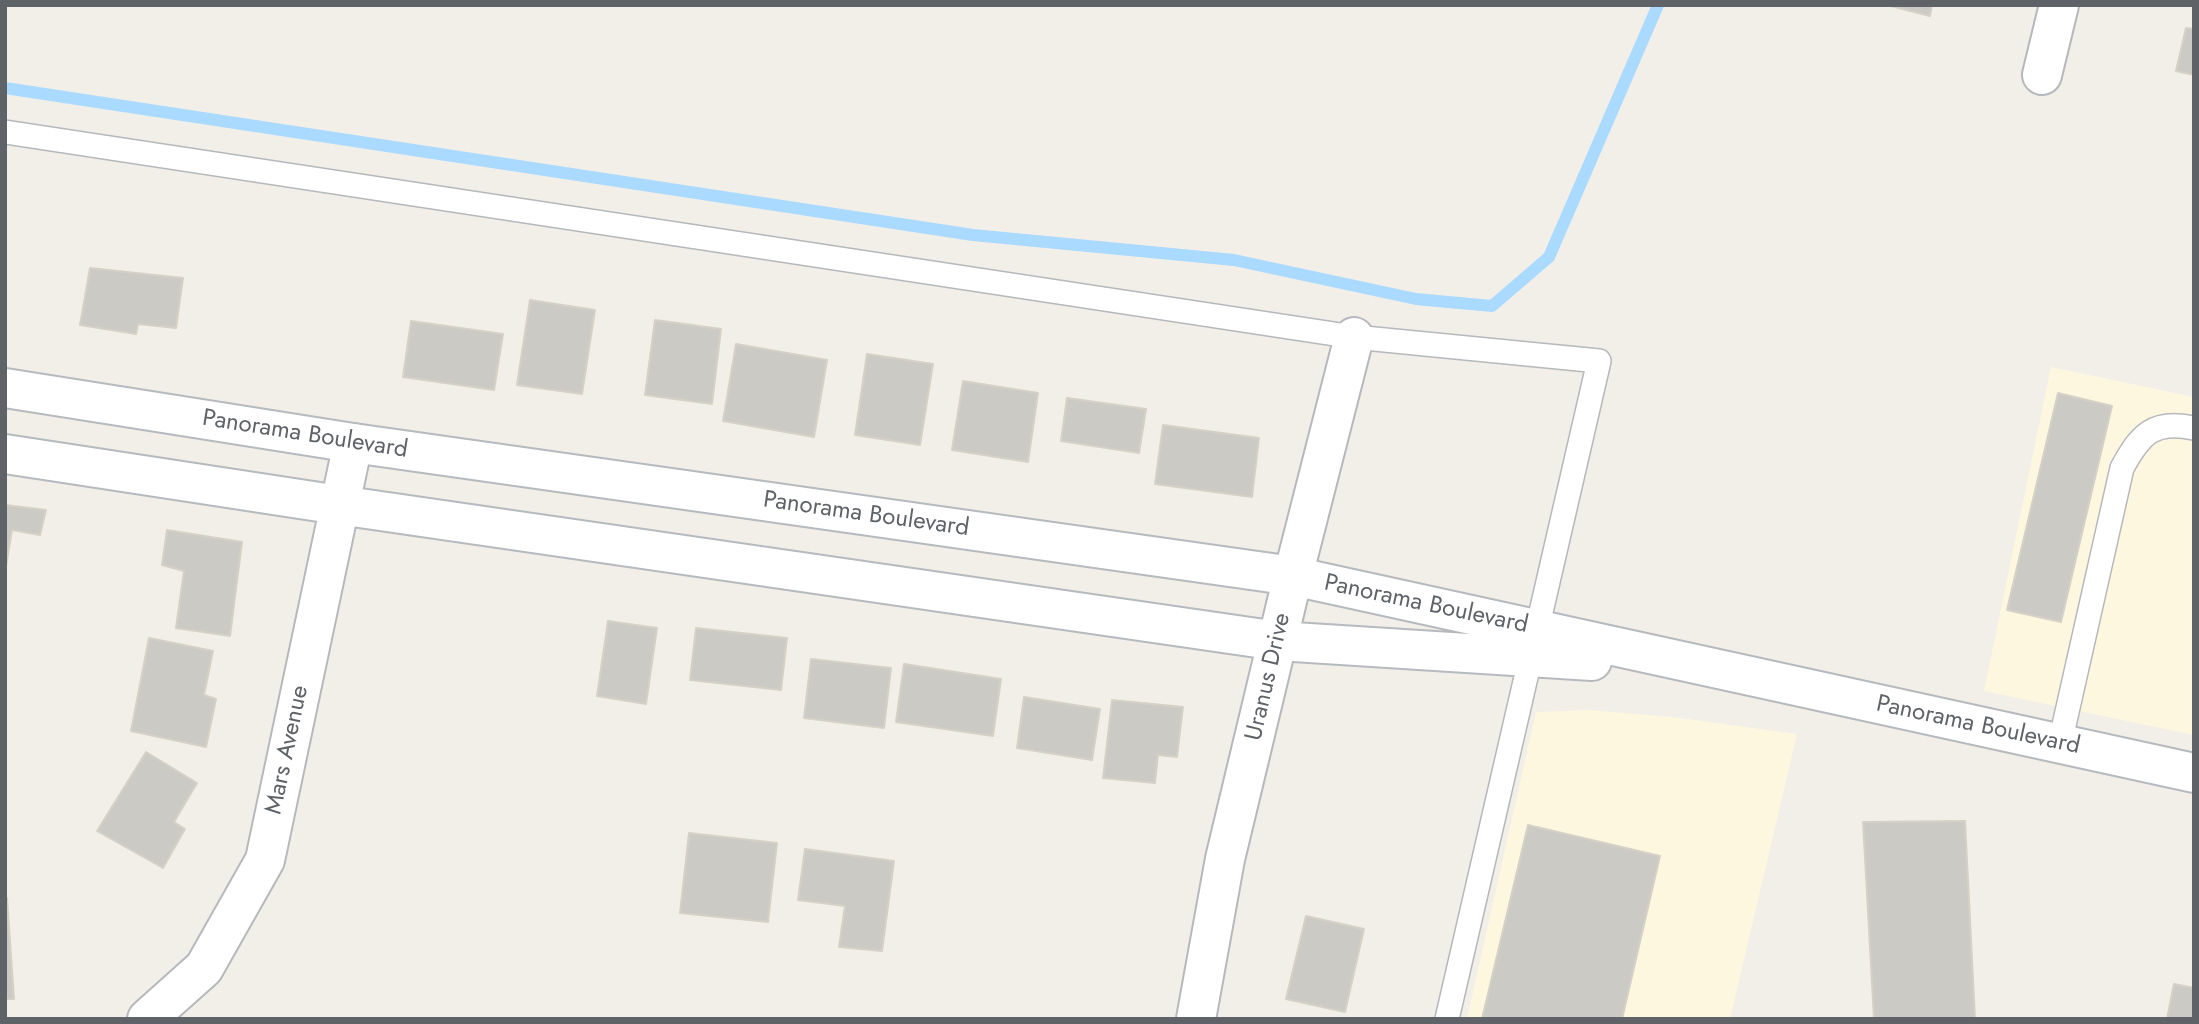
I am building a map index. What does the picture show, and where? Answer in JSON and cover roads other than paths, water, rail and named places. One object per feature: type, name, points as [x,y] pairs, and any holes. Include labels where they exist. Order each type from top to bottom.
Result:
[{"type":"main road","points":[[2042,75],[2059,5]]},
{"type":"main road","name":"Uranus Drive","points":[[1196,1019],[1225,859],[1354,337]]},
{"type":"main road","name":"Panorama Boulevard","points":[[5,388],[353,443],[1293,576],[1535,643],[1722,670],[2194,773]]},
{"type":"main road","name":"Mars Avenue","points":[[147,1019],[204,968],[265,860],[353,443]]},
{"type":"main road","name":"Panorama Boulevard","points":[[5,454],[1278,641],[1535,643]]},
{"type":"lane","points":[[5,132],[1354,337],[1600,361],[1447,1019]]},
{"type":"lane","points":[[2060,743],[2122,468],[2134,444],[2150,430],[2174,424],[2194,428]]},
{"type":"waterway","points":[[5,88],[973,235],[1234,260],[1416,299],[1492,306],[1549,257],[1658,5]]}]
